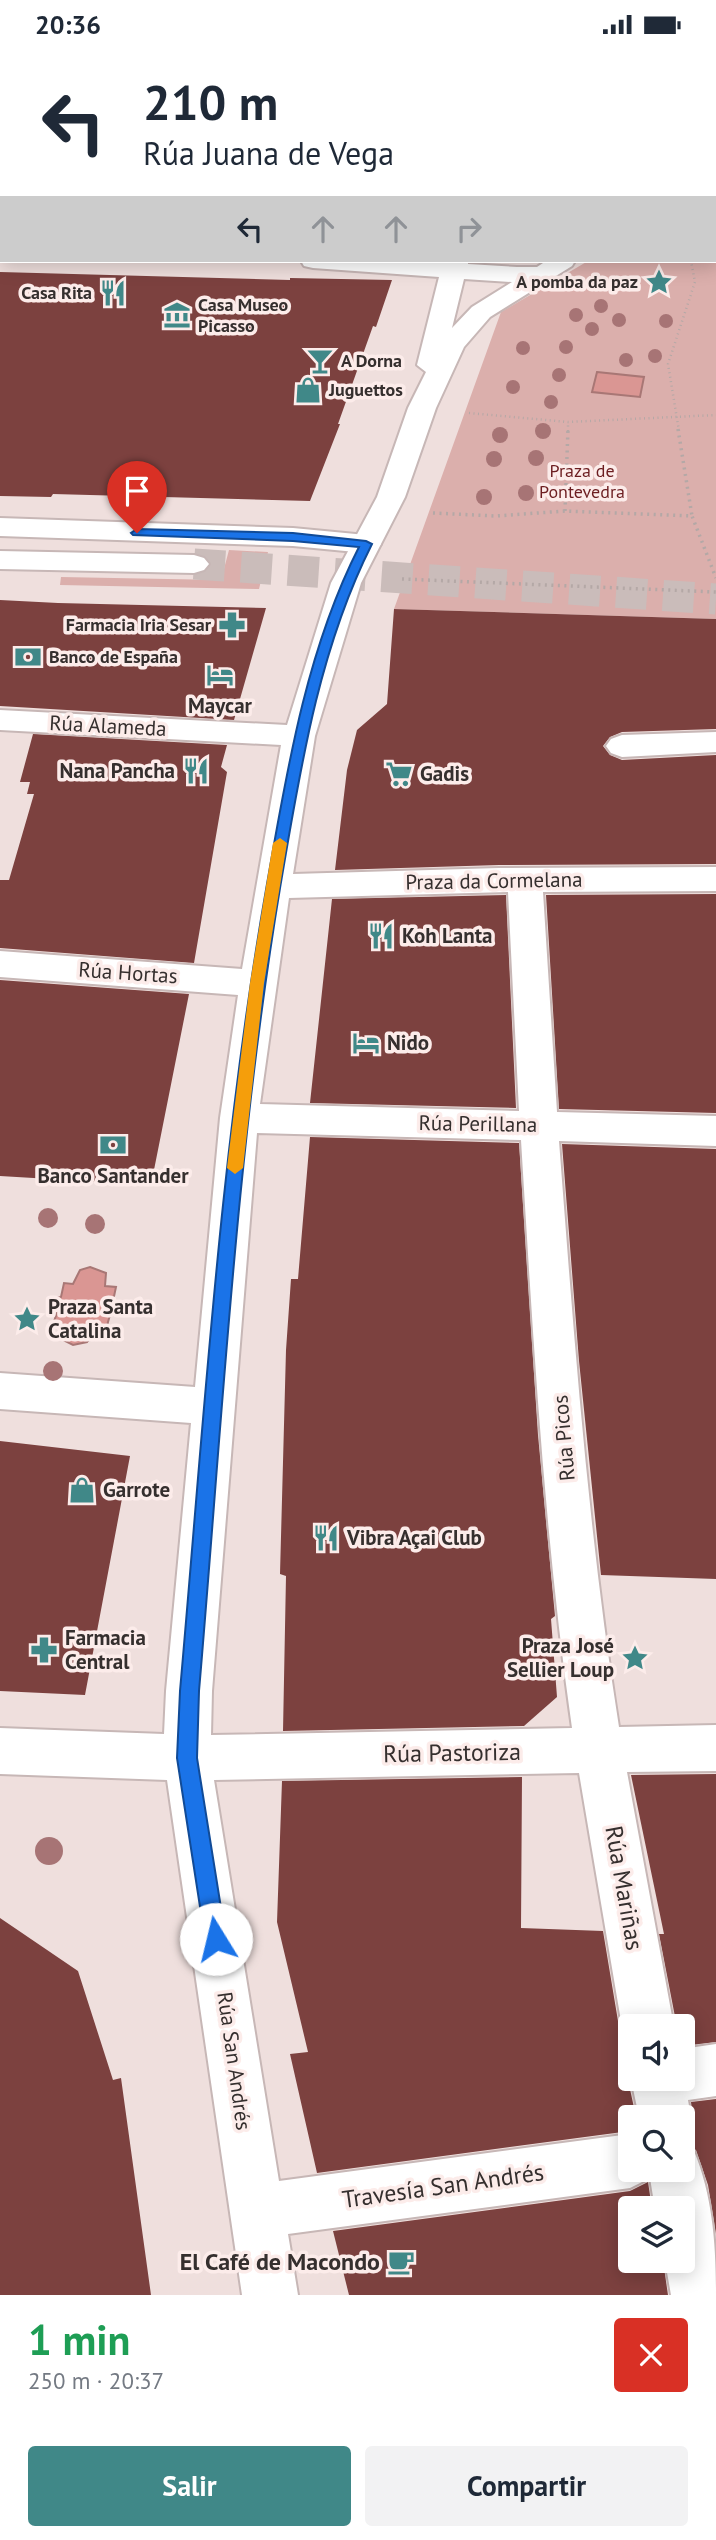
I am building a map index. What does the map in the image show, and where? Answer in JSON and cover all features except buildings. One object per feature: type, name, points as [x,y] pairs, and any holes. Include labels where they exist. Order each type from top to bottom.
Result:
[{"type":"street","points":[[344,263],[517,275],[552,267]]},
{"type":"street","points":[[0,529],[293,537],[366,544],[391,497],[423,405],[452,344],[469,323],[494,302],[552,267]]},
{"type":"street","points":[[423,405],[453,271]]},
{"type":"street","name":"Rúa San Andrés","points":[[270,2295],[187,1758],[189,1691],[239,1118],[257,983],[299,736],[346,583],[366,544]]},
{"type":"street","points":[[0,560],[194,563]]},
{"type":"street","name":"Rúa Alameda","points":[[1,725],[299,736]]},
{"type":"street","points":[[622,746],[716,742]]},
{"type":"street","name":"Praza da Cormelana","points":[[273,886],[716,879]]},
{"type":"street","name":"Rúa Picos","points":[[525,880],[539,1125],[575,1576],[599,1750]]},
{"type":"street","name":"Rúa Hortas","points":[[0,964],[257,983]]},
{"type":"street","name":"Rúa Perillana","points":[[239,1118],[716,1131]]},
{"type":"street","points":[[0,1391],[214,1407]]},
{"type":"street","name":"Rúa Pastoriza","points":[[0,1752],[187,1758],[716,1748]]},
{"type":"street","name":"Rúa Mariñas","points":[[599,1750],[646,2014]]},
{"type":"street","points":[[695,2073],[716,2070]]},
{"type":"street","name":"Travesía San Andrés","points":[[256,2211],[618,2163]]},
{"type":"street","points":[[677,2182],[699,2295]]},
{"type":"path","points":[[691,263],[695,282],[668,364],[692,516],[716,578]]},
{"type":"path","points":[[464,412],[568,422],[716,415]]},
{"type":"path","points":[[565,511],[568,422]]},
{"type":"path","points":[[433,513],[496,516],[519,512],[565,511],[692,516]]},
{"type":"path","points":[[402,579],[716,592]]},
{"type":"green space","name":"Praza de Pontevedra","points":[[585,263],[716,263],[716,619],[394,609],[501,312]]},
{"type":"green space","points":[[229,550],[268,552],[259,589],[60,585],[61,577],[221,580]]},
{"type":"shaded area","points":[[597,372],[644,377],[640,397],[592,392]]},
{"type":"shaded area","points":[[90,1267],[106,1273],[105,1286],[116,1287],[113,1301],[119,1307],[110,1315],[106,1329],[95,1327],[87,1342],[73,1345],[63,1340],[64,1325],[53,1324],[58,1310],[52,1304],[56,1298],[61,1297],[64,1283],[73,1284],[80,1270]]},
{"type":"tunnel","points":[[194,564],[716,599]]},
{"type":"slow traffic","points":[[235,1168],[257,983],[280,843]]},
{"type":"place","name":"A pomba da paz","points":[[659,282]]},
{"type":"place","name":"Casa Rita","points":[[113,293]]},
{"type":"place","name":"Casa Museo Picasso","points":[[177,315]]},
{"type":"place","name":"A Dorna","points":[[320,361]]},
{"type":"place","name":"Juguettos","points":[[308,390]]},
{"type":"place","name":"Farmacia Iria Sesar","points":[[232,625]]},
{"type":"place","name":"Banco de España","points":[[28,657]]},
{"type":"place","name":"Maycar","points":[[220,675]]},
{"type":"place","name":"Nana Pancha","points":[[196,771]]},
{"type":"place","name":"Gadis","points":[[399,774]]},
{"type":"place","name":"Koh Lanta","points":[[381,936]]},
{"type":"place","name":"Nido","points":[[366,1043]]},
{"type":"place","name":"Banco Santander","points":[[113,1145]]},
{"type":"place","name":"Praza Santa Catalina","points":[[27,1319]]},
{"type":"place","name":"Garrote","points":[[82,1490]]},
{"type":"place","name":"Vibra Açai Club","points":[[326,1538]]},
{"type":"place","name":"Farmacia Central","points":[[44,1650]]},
{"type":"place","name":"Praza José Sellier Loup","points":[[635,1658]]},
{"type":"place","name":"El Café de Macondo","points":[[401,2262]]},
{"type":"route","points":[[137,533],[293,537],[366,544],[346,583],[299,736],[257,983],[239,1118],[189,1691],[187,1758],[216,1939]]}]
